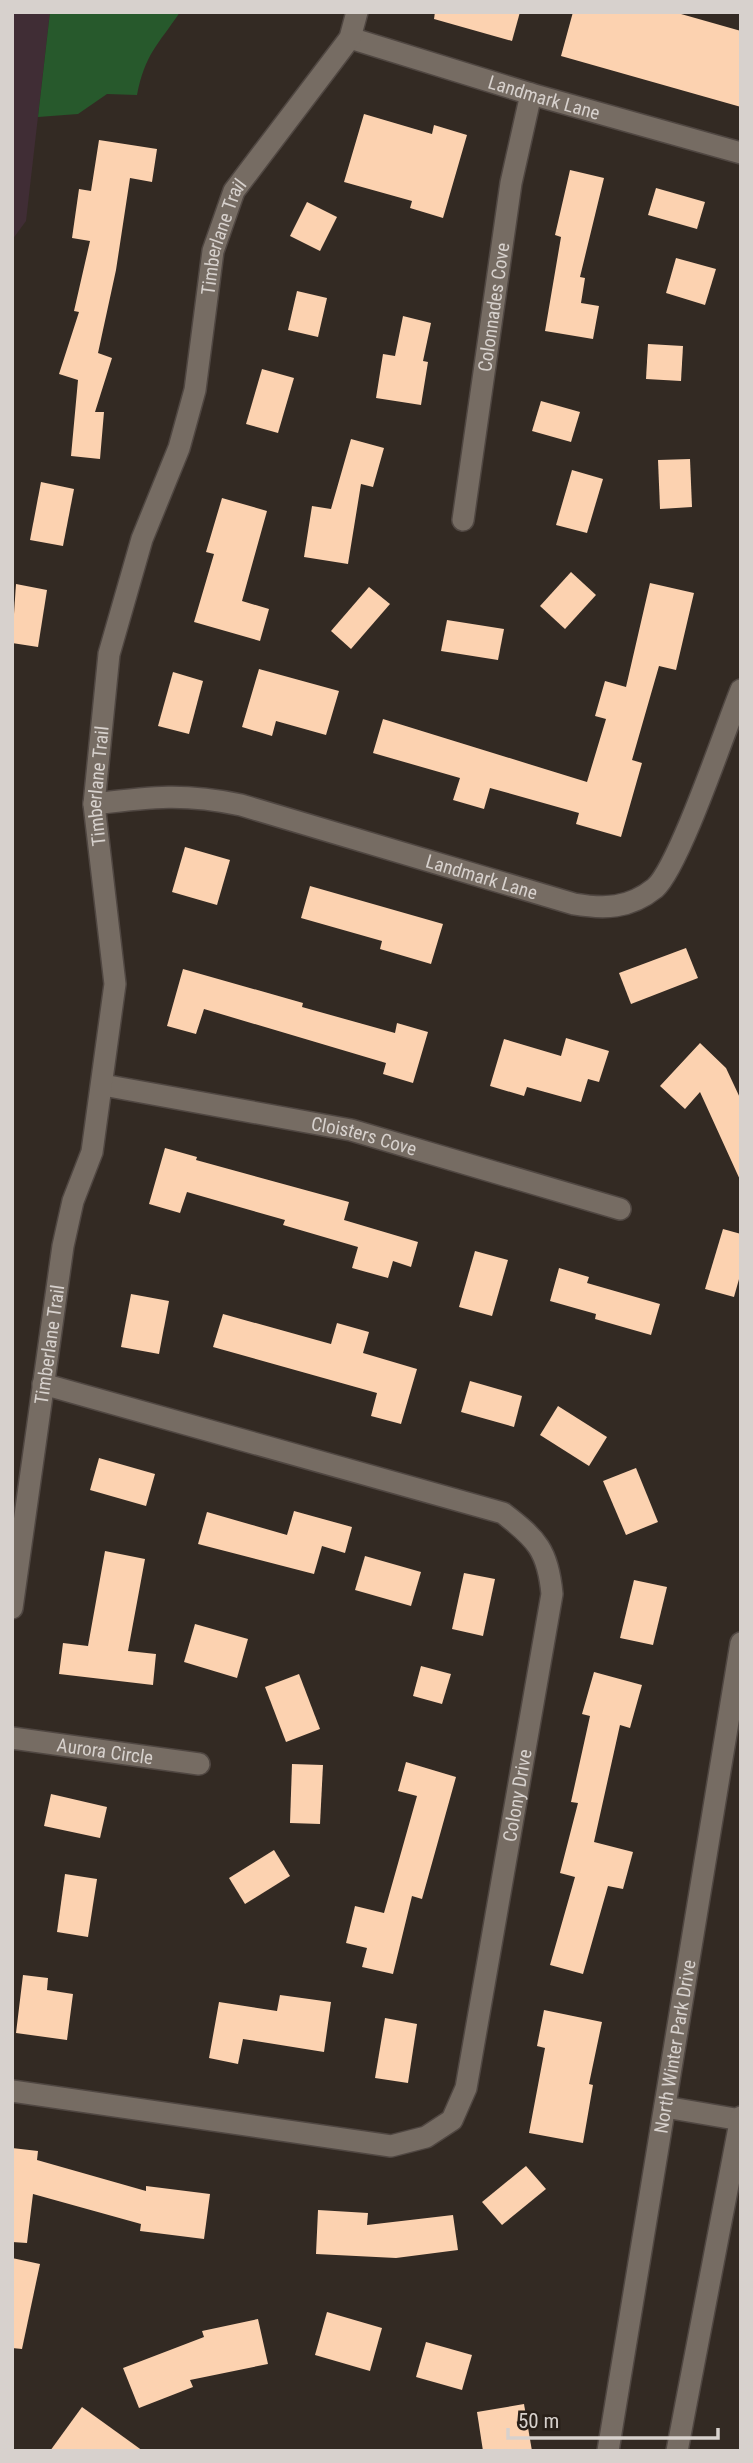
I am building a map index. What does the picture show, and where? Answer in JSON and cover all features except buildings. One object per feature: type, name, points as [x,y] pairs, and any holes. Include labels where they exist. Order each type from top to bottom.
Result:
[{"type":"street","name":"Timberlane Trail","points":[[12,1608],[63,1246],[74,1201],[92,1152],[115,984],[94,804],[109,653],[142,539],[179,448],[195,390],[213,251],[234,191],[350,38],[358,12]]},
{"type":"street","name":"Landmark Lane","points":[[350,38],[531,94],[741,153]]},
{"type":"street","name":"Colonnades Cove","points":[[463,520],[511,183],[531,94]]},
{"type":"street","name":"Landmark Lane","points":[[94,804],[167,795],[197,796],[241,805],[574,904],[605,909],[629,904],[657,886],[677,852],[741,690]]},
{"type":"street","name":"Cloisters Cove","points":[[103,1085],[351,1130],[620,1209]]},
{"type":"street","name":"Colony Drive","points":[[12,2091],[391,2146],[426,2137],[452,2120],[466,2088],[552,1594],[549,1564],[533,1536],[503,1513],[43,1384]]},
{"type":"street","name":"North Winter Park Drive","points":[[608,2451],[741,1643]]},
{"type":"street","name":"Aurora Circle","points":[[12,1738],[199,1764]]},
{"type":"street","points":[[665,2107],[741,2119],[677,2451]]},
{"type":"shaded area","points":[[12,12],[50,12],[26,221],[12,240]]},
{"type":"green space","points":[[50,12],[180,12],[148,59],[137,95],[107,94],[78,114],[38,117]]}]
